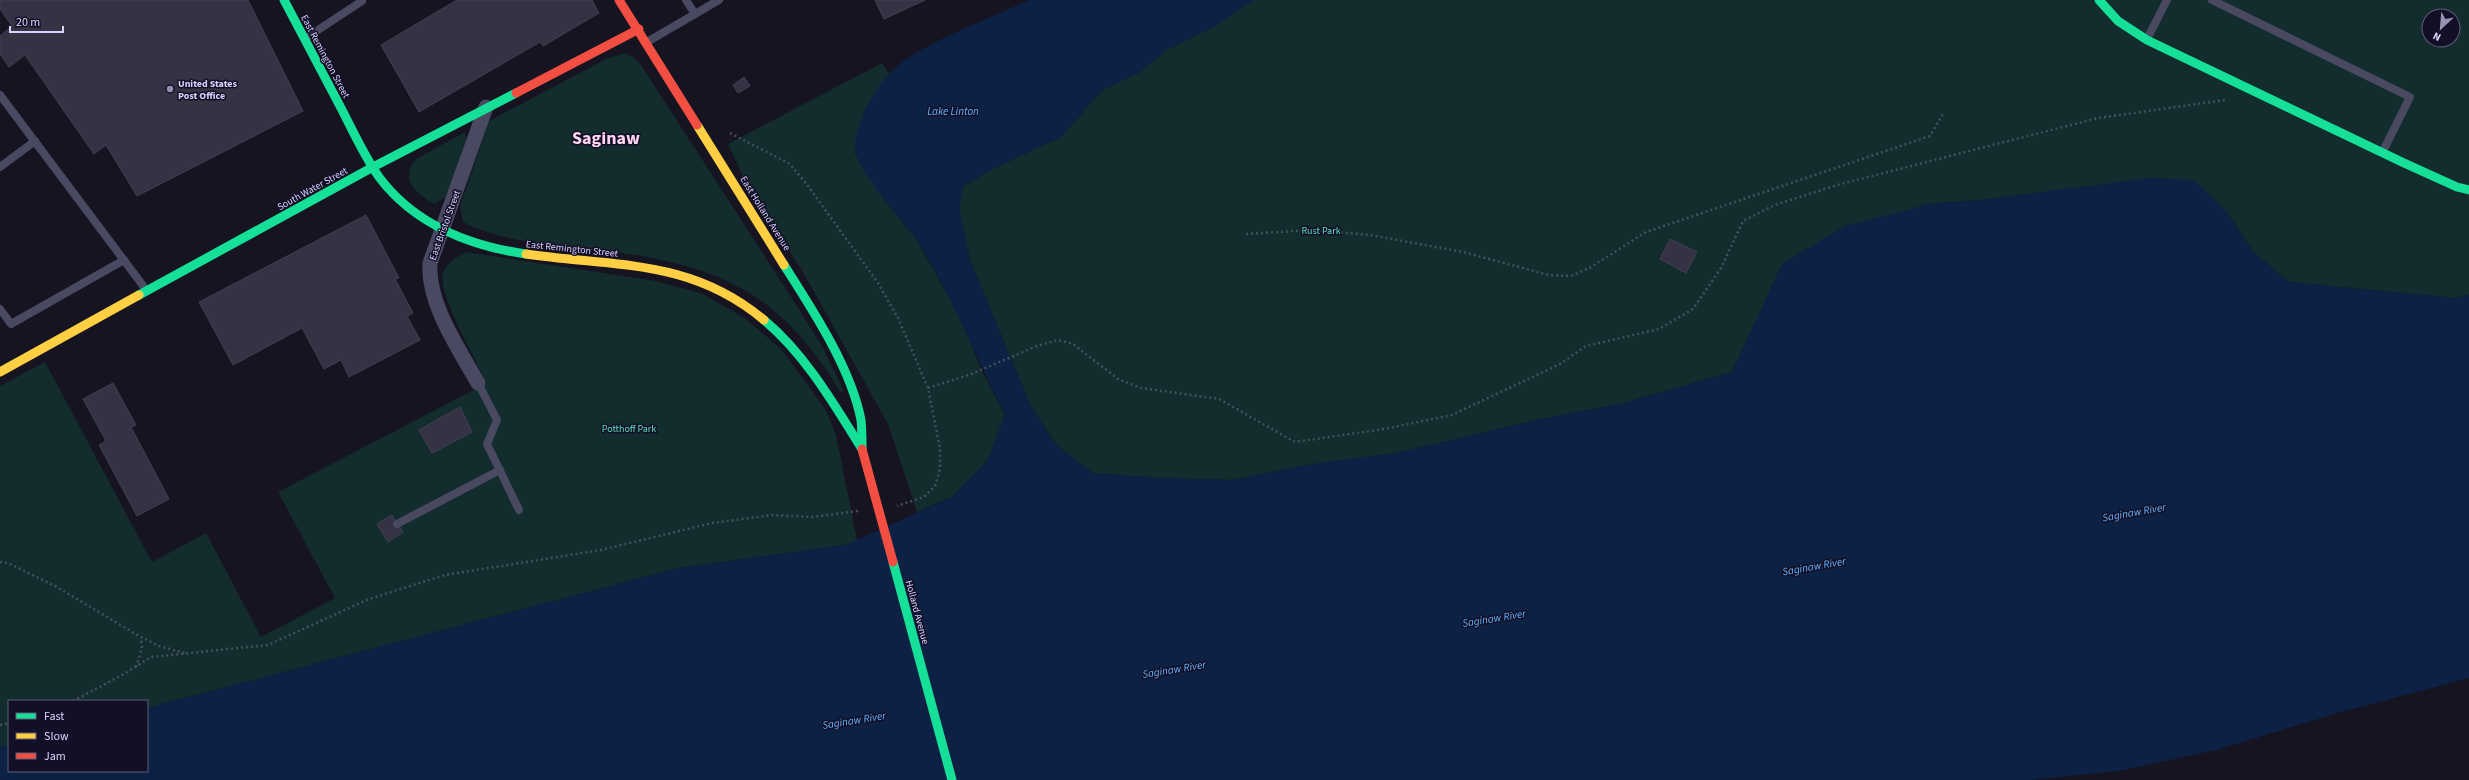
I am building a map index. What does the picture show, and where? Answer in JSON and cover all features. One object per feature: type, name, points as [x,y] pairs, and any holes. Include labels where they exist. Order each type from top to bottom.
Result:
[{"type":"main road","name":"East Remington Street","points":[[284,0],[373,167],[392,192],[442,230],[466,241],[497,250],[553,259],[642,266],[693,279],[734,299],[775,328],[817,380],[862,450]]},
{"type":"main road","name":"East Holland Avenue","points":[[620,0],[817,317],[851,386],[861,421],[862,450]]},
{"type":"main road","points":[[2099,0],[2118,21],[2147,40],[2382,153],[2457,187],[2469,190]]},
{"type":"main road","name":"South Water Street","points":[[0,372],[373,167],[486,107],[639,29]]},
{"type":"main road","name":"Holland Avenue","points":[[862,450],[952,780]]},
{"type":"street","name":"East Bristol Street","points":[[478,383],[436,303],[429,283],[430,263],[486,107]]},
{"type":"lane","points":[[686,0],[695,14]]},
{"type":"lane","points":[[647,42],[719,0]]},
{"type":"lane","points":[[2147,40],[2167,0]]},
{"type":"lane","points":[[2212,0],[2410,97],[2382,153]]},
{"type":"lane","points":[[305,39],[362,1]]},
{"type":"lane","points":[[0,95],[147,291]]},
{"type":"lane","points":[[0,167],[35,141]]},
{"type":"lane","points":[[0,309],[11,324],[124,260]]},
{"type":"lane","points":[[478,383],[497,420],[487,444],[519,510]]},
{"type":"lane","points":[[397,524],[500,470]]},
{"type":"path","points":[[928,388],[969,375],[1037,346],[1058,340],[1072,344],[1118,379],[1141,388],[1219,399],[1295,442],[1384,429],[1452,415],[1560,364],[1586,346],[1659,330],[1692,310],[1720,268],[1743,221],[1775,205],[1837,185],[2098,118],[2230,100]]},
{"type":"path","points":[[1246,234],[1311,230],[1370,235],[1463,252],[1549,275],[1571,276],[1591,267],[1646,232],[1930,136],[1944,112]]},
{"type":"path","points":[[730,133],[790,164],[808,186],[878,283],[898,318],[928,388],[940,448],[940,469],[935,486],[924,497],[889,507]]},
{"type":"path","points":[[75,700],[152,657],[268,645],[369,599],[445,576],[601,550],[712,523],[773,515],[811,517],[859,511]]},
{"type":"path","points":[[0,562],[8,563],[56,586],[139,636],[159,646],[190,654]]},
{"type":"path","points":[[136,667],[141,656],[143,643],[139,636]]},
{"type":"green space","name":"Rust Park","points":[[1254,0],[2469,0],[2469,295],[2453,298],[2289,282],[2253,252],[2225,210],[2105,185],[1980,200],[1929,204],[1783,264],[1732,372],[1620,404],[1541,419],[1397,453],[1307,465],[1233,480],[1157,478],[1093,473],[1056,445],[1031,407],[970,260],[959,209],[963,186],[992,169],[1061,137],[1102,90],[1138,73],[1168,49],[1215,26]]},
{"type":"green space","points":[[626,53],[641,65],[802,314],[823,348],[844,391],[840,392],[815,354],[789,324],[761,301],[732,283],[699,270],[663,260],[624,253],[520,240],[491,233],[463,222],[460,207],[489,121],[606,59]]},
{"type":"green space","points":[[882,63],[889,74],[875,94],[855,153],[883,198],[918,242],[962,320],[980,367],[1005,415],[988,460],[952,497],[917,512],[888,424],[803,272],[752,195],[728,144]]},
{"type":"green space","points":[[465,132],[466,140],[448,196],[434,204],[421,195],[412,185],[409,179],[411,166],[416,159]]},
{"type":"green space","name":"Potthoff Park","points":[[466,252],[656,281],[703,294],[746,319],[781,349],[826,410],[836,435],[857,540],[846,545],[679,568],[148,708],[148,700],[8,700],[8,745],[0,747],[0,386],[45,362],[152,562],[206,533],[261,637],[335,598],[278,492],[487,383],[459,328],[446,297],[443,284],[443,274],[446,266]]},
{"type":"water","points":[[1029,0],[1254,0],[1215,26],[1168,49],[1138,73],[1102,90],[1061,137],[992,169],[963,186],[959,209],[970,260],[1031,407],[1056,445],[1093,473],[1157,478],[1233,480],[1307,465],[1397,453],[1541,419],[1620,404],[1732,372],[1782,264],[1845,226],[1929,204],[1980,200],[2151,178],[2194,180],[2225,210],[2253,252],[2289,282],[2453,298],[2469,295],[2469,678],[2338,713],[2216,750],[2119,771],[2030,780],[0,780],[0,747],[8,745],[8,772],[148,772],[148,708],[679,568],[846,545],[952,497],[988,460],[1005,414],[931,263],[918,242],[867,175],[860,164],[855,149],[856,135],[864,112],[873,95],[889,74],[901,63],[916,53],[975,24]]},
{"type":"building","name":"United States Post Office","points":[[0,0],[248,0],[303,111],[137,196],[106,145],[94,154],[25,55],[9,67],[0,54],[0,36],[12,26],[0,9]]},
{"type":"building","points":[[457,0],[592,0],[599,13],[543,46],[540,42],[419,112],[381,45]]},
{"type":"building","points":[[875,0],[925,0],[884,19]]},
{"type":"building","points":[[744,77],[750,86],[738,93],[733,85]]},
{"type":"building","points":[[366,215],[399,278],[395,279],[413,313],[407,316],[420,340],[349,377],[341,360],[324,369],[302,328],[233,365],[199,302]]},
{"type":"building","points":[[1670,239],[1697,252],[1686,273],[1660,259]]},
{"type":"building","points":[[113,383],[136,425],[131,427],[169,499],[137,516],[99,445],[106,441],[83,399]]},
{"type":"building","points":[[460,407],[472,432],[432,453],[419,430]]},
{"type":"building","points":[[392,515],[403,532],[388,542],[377,524]]},
{"type":"traffic: fast","points":[[284,0],[364,152],[379,177],[393,193],[409,208],[426,220],[464,239],[526,254]]},
{"type":"traffic: fast","points":[[2099,0],[2118,21],[2147,40],[2404,163],[2457,187],[2469,190]]},
{"type":"traffic: fast","points":[[139,295],[373,167],[516,93]]},
{"type":"traffic: fast","points":[[784,265],[818,320],[849,380],[861,420],[862,448]]},
{"type":"traffic: fast","points":[[764,320],[779,333],[806,364],[818,380],[862,449]]},
{"type":"traffic: fast","points":[[893,562],[952,780]]},
{"type":"traffic: slow","points":[[697,125],[784,265]]},
{"type":"traffic: slow","points":[[526,254],[621,264],[680,275],[708,285],[736,300],[764,320]]},
{"type":"traffic: slow","points":[[0,372],[139,295]]},
{"type":"traffic: jam","points":[[619,0],[697,125]]},
{"type":"traffic: jam","points":[[516,93],[639,29]]},
{"type":"traffic: jam","points":[[862,449],[893,562]]},
{"type":"place","name":"United States Post Office","points":[[170,89]]},
{"type":"district","name":"Saginaw","points":[[606,138]]},
{"type":"water label","name":"Lake Linton","points":[[953,111]]},
{"type":"water label","name":"Saginaw River","points":[[2134,512]]},
{"type":"water label","name":"Saginaw River","points":[[1814,566]]},
{"type":"water label","name":"Saginaw River","points":[[1494,618]]},
{"type":"water label","name":"Saginaw River","points":[[1174,669]]},
{"type":"water label","name":"Saginaw River","points":[[854,720]]}]
